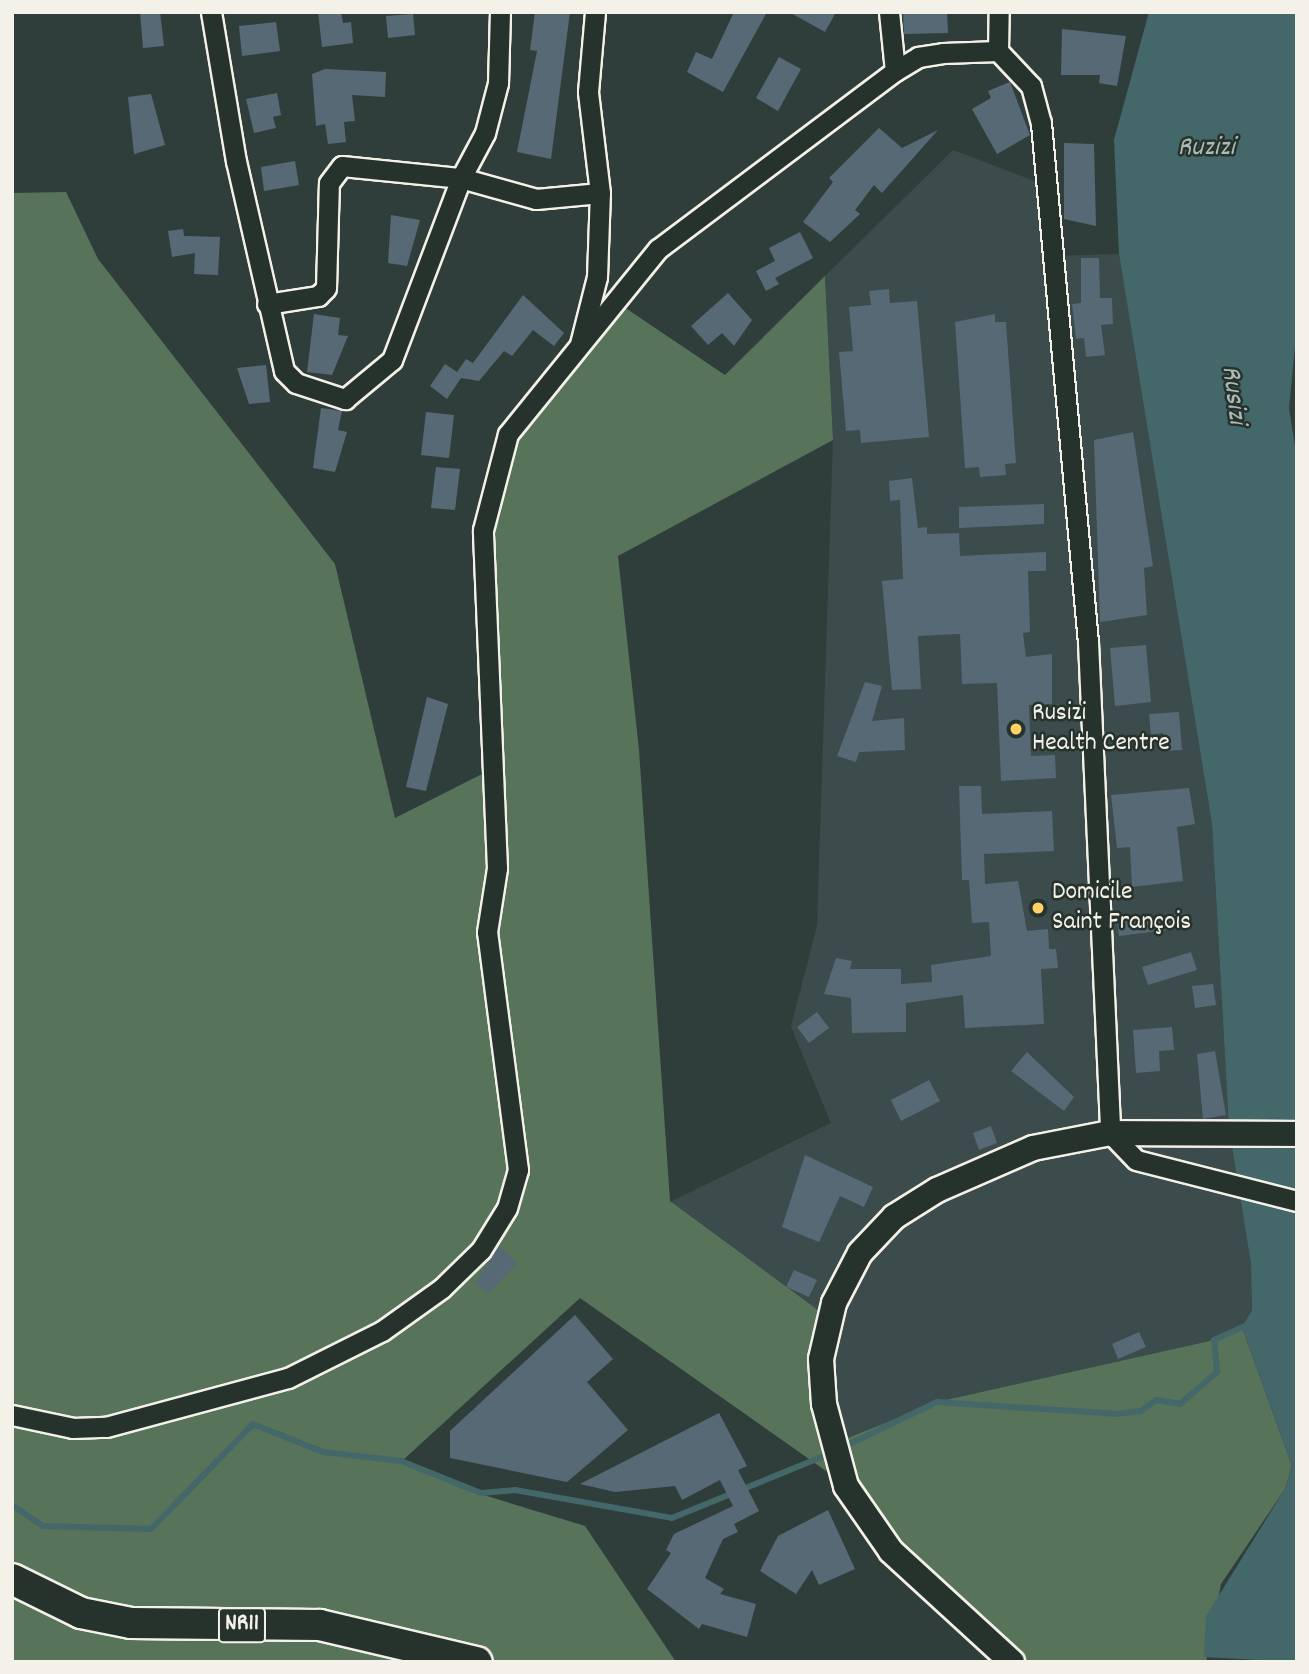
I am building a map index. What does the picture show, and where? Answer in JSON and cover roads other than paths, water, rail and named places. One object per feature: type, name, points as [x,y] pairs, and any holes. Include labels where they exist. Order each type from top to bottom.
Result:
[{"type":"highway","name":"NR11","points":[[12,1579],[81,1613],[131,1623],[320,1625],[477,1662]]},
{"type":"main road","points":[[1012,1662],[891,1551],[846,1486],[833,1444],[821,1359],[834,1303],[860,1253],[894,1217],[981,1168],[1033,1149],[1110,1133],[1297,1134]]},
{"type":"street","points":[[211,12],[267,304],[284,371],[296,383],[345,399],[363,389],[398,348],[461,178],[492,111],[500,12]]},
{"type":"street","points":[[579,348],[597,277],[600,193],[588,92],[595,12]]},
{"type":"street","points":[[889,12],[895,71]]},
{"type":"street","points":[[999,12],[998,51],[1031,86],[1041,123],[1088,642],[1110,1133],[1124,1152],[1163,1168],[1297,1201]]},
{"type":"street","points":[[12,1415],[73,1428],[106,1427],[288,1378],[344,1354],[442,1288],[481,1250],[507,1208],[518,1170],[487,932],[497,869],[483,530],[509,434],[658,250],[895,71],[918,57],[998,51]]},
{"type":"street","points":[[267,304],[318,296],[326,288],[333,171],[356,162],[461,178],[536,199],[600,193]]},
{"type":"water","name":"Ruzizi","points":[[1149,12],[1297,12],[1297,325],[1289,409],[1297,458],[1297,1662],[1204,1657],[1206,1616],[1285,1489],[1292,1466],[1242,1327],[1252,1310],[1251,1264],[1229,1128],[1212,824],[1119,254],[1114,140]]},
{"type":"waterway","points":[[841,1448],[937,1402],[1116,1414],[1141,1411],[1156,1400],[1180,1404],[1217,1372],[1214,1340],[1247,1325]]},
{"type":"waterway","points":[[12,1505],[43,1526],[151,1529],[253,1424],[323,1452],[401,1461],[481,1493],[515,1490],[672,1518],[831,1453]]},
{"type":"place","name":"Rusizi Health Centre","points":[[1016,729]]},
{"type":"place","name":"Domicile Saint François","points":[[1038,908]]},
{"type":"water label","name":"Rusizi","points":[[1232,395]]}]
